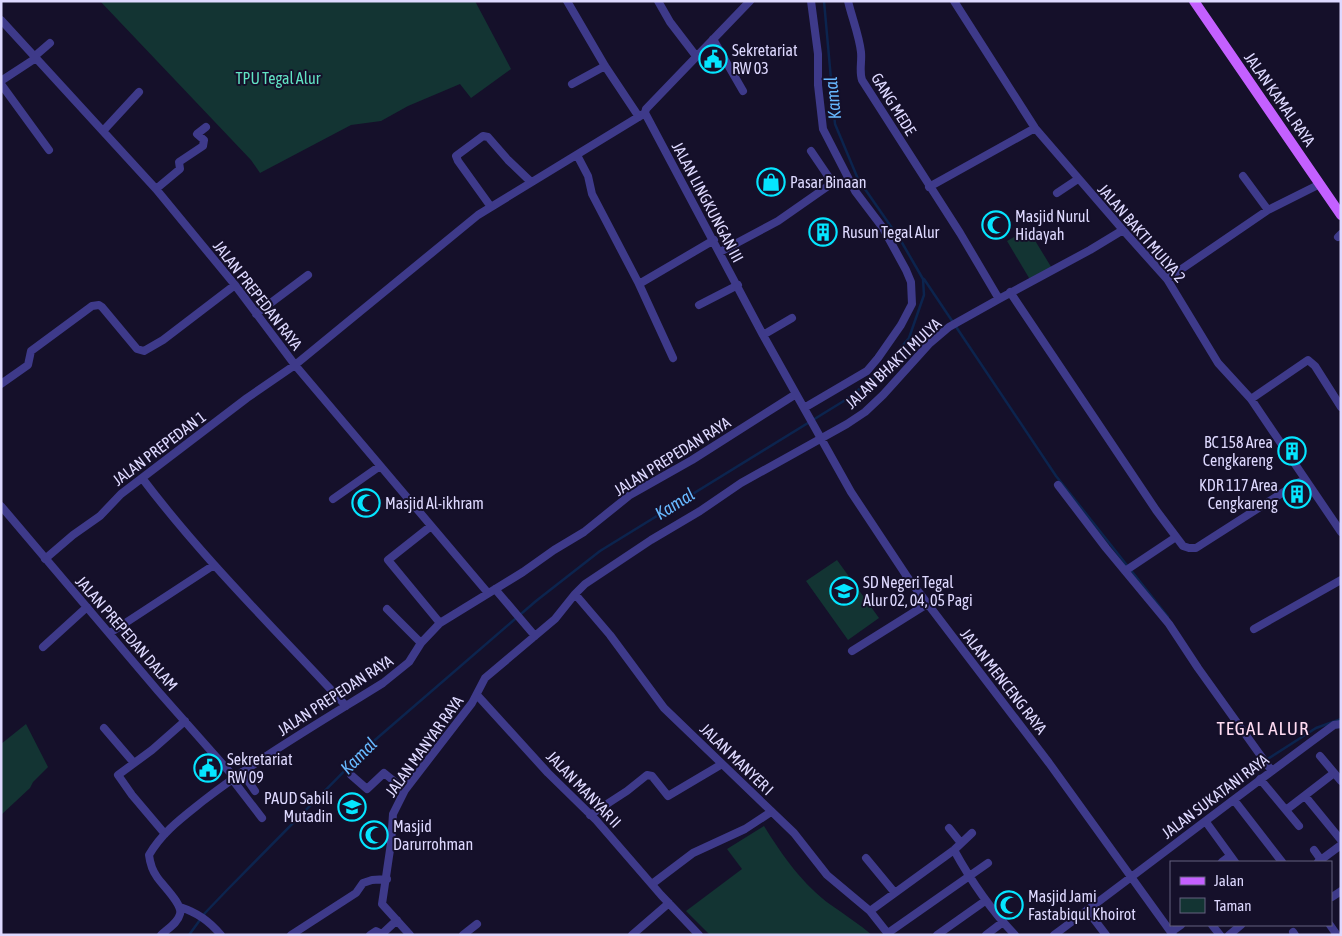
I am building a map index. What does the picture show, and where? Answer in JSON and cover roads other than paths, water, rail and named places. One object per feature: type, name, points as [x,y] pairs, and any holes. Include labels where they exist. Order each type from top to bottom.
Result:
[{"type":"main road","name":"JALAN KAMAL RAYA","points":[[1194,1],[1341,214]]},
{"type":"street","name":"JALAN LINGKUNGAN III","points":[[567,1],[605,66],[642,115],[714,240],[763,335],[821,439]]},
{"type":"street","points":[[658,1],[670,22],[696,56]]},
{"type":"street","points":[[642,115],[750,1]]},
{"type":"street","points":[[806,411],[867,371],[901,325],[912,304],[911,282],[906,270],[883,228],[855,191],[823,129],[818,85],[818,54],[811,1]]},
{"type":"street","name":"GANG MEDE","points":[[848,1],[862,54],[860,70],[862,80],[960,233],[999,298]]},
{"type":"street","name":"JALAN BAKTI MULYA 2","points":[[954,1],[1035,128],[1168,279],[1218,363],[1250,399],[1341,532]]},
{"type":"street","name":"JALAN PREPEDAN RAYA","points":[[1,20],[156,188],[235,285],[295,365],[431,526],[492,591]]},
{"type":"street","points":[[713,38],[743,91]]},
{"type":"street","points":[[49,150],[1,83],[36,57],[50,43]]},
{"type":"street","points":[[572,84],[605,66]]},
{"type":"street","points":[[103,131],[139,92]]},
{"type":"street","name":"JALAN PREPEDAN 1","points":[[45,559],[73,535],[100,516],[121,494],[247,398],[295,365],[478,215],[642,115]]},
{"type":"street","points":[[156,188],[180,169],[179,162],[203,146],[204,140],[197,134],[206,127]]},
{"type":"street","points":[[929,187],[1035,128]]},
{"type":"street","points":[[491,207],[456,156],[483,136],[488,137],[531,182]]},
{"type":"street","points":[[720,252],[769,226],[830,185],[830,180],[811,151]]},
{"type":"street","points":[[577,154],[588,176],[592,194],[639,284],[673,358]]},
{"type":"street","points":[[1243,176],[1268,210]]},
{"type":"street","points":[[1057,193],[1078,179]]},
{"type":"street","points":[[1168,279],[1268,210],[1320,184]]},
{"type":"street","name":"JALAN BHAKTI MULYA","points":[[821,439],[865,412],[929,344],[950,327],[1123,230]]},
{"type":"street","points":[[639,284],[714,240]]},
{"type":"street","points":[[256,314],[308,275]]},
{"type":"street","points":[[1,384],[28,365],[31,351],[92,306],[99,305],[106,310],[138,350],[146,350],[163,340],[235,285]]},
{"type":"street","points":[[699,304],[738,285]]},
{"type":"street","points":[[1010,292],[1156,510],[1186,547],[1196,548],[1304,479]]},
{"type":"street","points":[[763,335],[792,318]]},
{"type":"street","points":[[1250,399],[1308,360],[1315,366],[1341,406]]},
{"type":"street","name":"JALAN PREPEDAN RAYA","points":[[180,907],[157,877],[150,864],[150,855],[164,834],[183,817],[233,778],[399,672],[409,662],[421,643],[440,623],[584,532],[630,495],[692,460],[796,394]]},
{"type":"street","name":"JALAN MANYAR RAYA","points":[[410,935],[382,904],[387,879],[393,814],[405,790],[478,695],[485,678],[555,619],[575,594],[598,574],[756,475],[821,439]]},
{"type":"street","name":"JALAN MENCENG RAYA","points":[[821,439],[851,492],[908,578],[1049,762],[1172,933]]},
{"type":"street","points":[[332,500],[380,466]]},
{"type":"street","points":[[142,478],[171,516],[214,565],[346,706]]},
{"type":"street","points":[[1058,485],[1128,569],[1169,624],[1271,770]]},
{"type":"street","name":"JALAN PREPEDAN DALAM","points":[[1,506],[233,778],[262,818]]},
{"type":"street","points":[[431,526],[388,560],[440,623]]},
{"type":"street","points":[[1128,569],[1176,537]]},
{"type":"street","points":[[110,633],[214,565]]},
{"type":"street","points":[[1254,629],[1341,580]]},
{"type":"street","points":[[492,591],[507,604],[521,622],[536,636]]},
{"type":"street","name":"JALAN MANYER I","points":[[575,594],[610,635],[664,708],[794,833],[827,876],[870,911],[889,934]]},
{"type":"street","points":[[852,651],[927,604]]},
{"type":"street","points":[[43,646],[87,607]]},
{"type":"street","points":[[387,608],[421,643]]},
{"type":"street","name":"JALAN MANYAR II","points":[[478,695],[669,903]]},
{"type":"street","points":[[164,834],[118,775],[185,722]]},
{"type":"street","name":"JALAN SUKATANI RAYA","points":[[1054,935],[1206,822],[1271,770],[1334,725],[1341,724]]},
{"type":"street","points":[[104,728],[134,763]]},
{"type":"street","points":[[1320,756],[1341,780]]},
{"type":"street","points":[[590,815],[628,791],[647,775],[652,776],[666,795],[670,796],[722,764]]},
{"type":"street","points":[[242,772],[255,791]]},
{"type":"street","points":[[352,774],[368,789],[384,773],[405,790]]},
{"type":"street","points":[[1286,810],[1334,773]]},
{"type":"street","points":[[1260,779],[1299,826]]},
{"type":"street","points":[[1305,796],[1341,840]]},
{"type":"street","points":[[1234,800],[1281,861]]},
{"type":"street","points":[[652,884],[693,853],[745,829],[771,812]]},
{"type":"street","points":[[1206,822],[1233,859]]},
{"type":"street","points":[[949,828],[961,844]]},
{"type":"street","points":[[870,911],[954,850],[972,833]]},
{"type":"street","points":[[1314,850],[1319,861],[1341,845]]},
{"type":"street","points":[[954,850],[968,876],[985,901],[1015,935]]},
{"type":"street","points":[[866,858],[894,893]]},
{"type":"street","points":[[889,934],[988,863]]},
{"type":"street","points":[[291,935],[356,893],[364,883],[372,880],[387,879]]},
{"type":"street","points":[[1332,897],[1341,890]]},
{"type":"street","points":[[937,935],[985,901]]},
{"type":"street","points":[[632,935],[669,903],[699,935]]},
{"type":"street","points":[[161,935],[174,923],[180,914],[180,907],[193,911],[208,920],[221,935]]},
{"type":"street","points":[[1088,910],[1106,935]]},
{"type":"street","points":[[370,935],[376,931],[382,934],[397,920]]},
{"type":"street","points":[[986,935],[1003,922]]},
{"type":"street","points":[[463,935],[477,924]]},
{"type":"street","points":[[1228,935],[1240,926]]},
{"type":"street","points":[[1064,927],[1070,935]]},
{"type":"waterway","name":"Kamal","points":[[189,935],[205,913],[375,740],[536,601],[600,551],[847,399],[879,373],[909,338],[924,295],[923,279],[901,241],[858,179],[835,124],[824,1]]},
{"type":"waterway","points":[[924,279],[1056,476],[1168,617]]},
{"type":"waterway","points":[[1266,760],[1316,728],[1341,719]]},
{"type":"place","name":"Sekretariat RW 03","points":[[713,59]]},
{"type":"place","name":"Pasar Binaan","points":[[771,182]]},
{"type":"place","name":"Masjid Nurul Hidayah","points":[[996,225]]},
{"type":"place","name":"Rusun Tegal Alur","points":[[823,232]]},
{"type":"place","name":"BC 158 Area Cengkareng","points":[[1292,451]]},
{"type":"place","name":"KDR 117 Area Cengkareng","points":[[1297,494]]},
{"type":"place","name":"Masjid Al-ikhram","points":[[366,503]]},
{"type":"place","name":"SD Negeri Tegal Alur 02, 04, 05 Pagi","points":[[844,591]]},
{"type":"place","name":"Sekretariat RW 09","points":[[208,768]]},
{"type":"place","name":"PAUD Sabili Mutadin","points":[[352,807]]},
{"type":"place","name":"Masjid Darurrohman","points":[[374,835]]},
{"type":"place","name":"Masjid Jami Fastabiqul Khoirot","points":[[1009,905]]},
{"type":"district","name":"TEGAL ALUR","points":[[1263,728]]},
{"type":"park label","name":"TPU Tegal Alur","points":[[278,78]]}]
